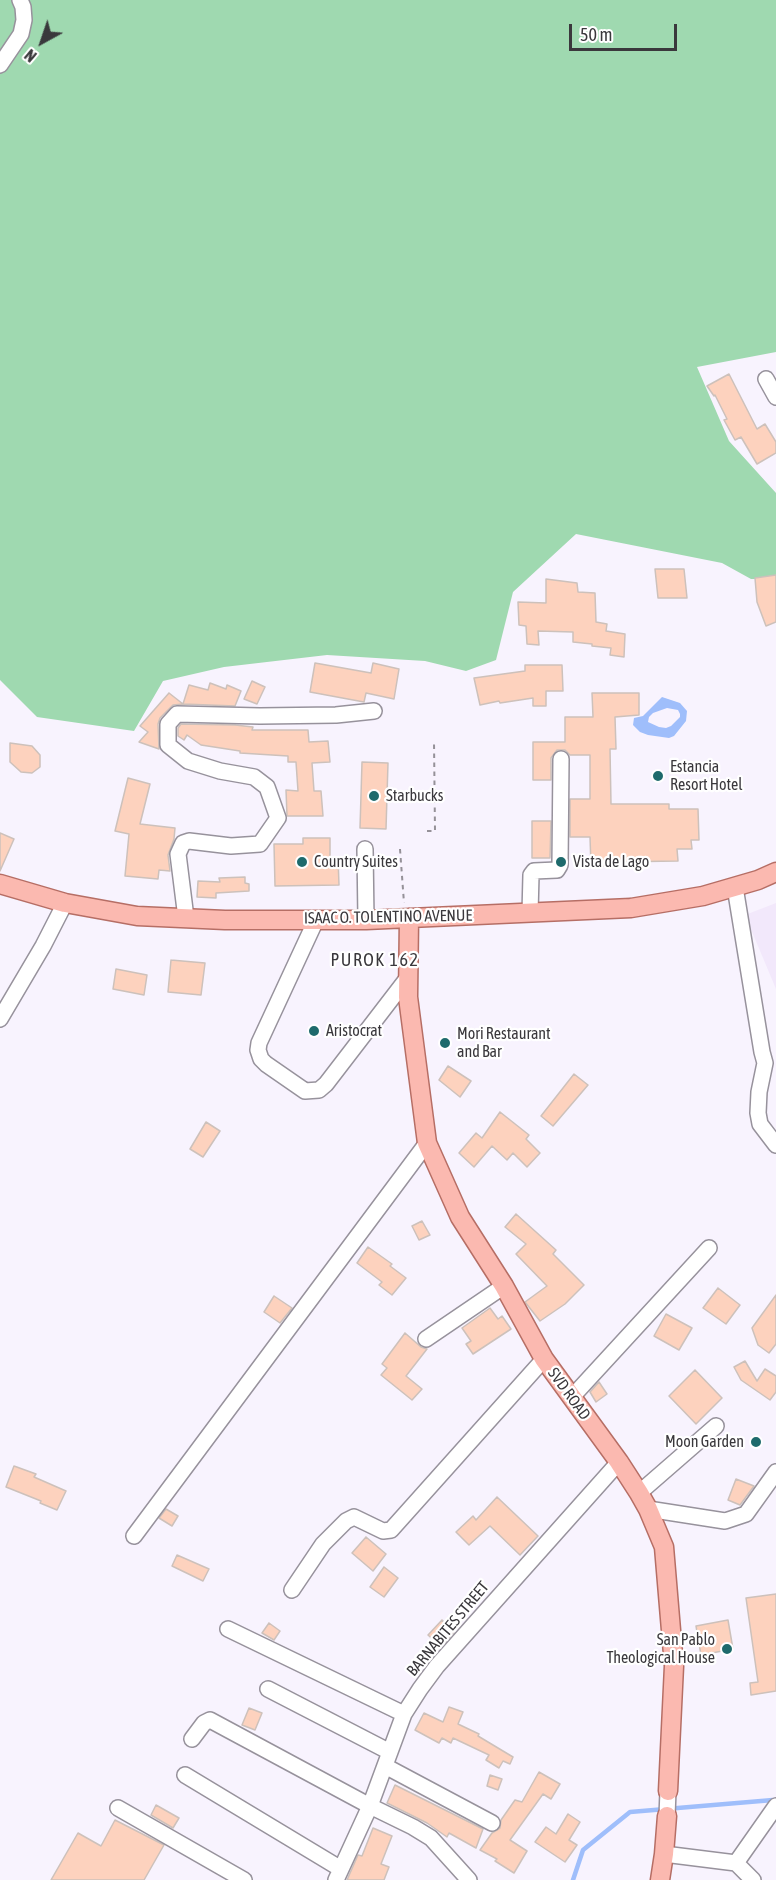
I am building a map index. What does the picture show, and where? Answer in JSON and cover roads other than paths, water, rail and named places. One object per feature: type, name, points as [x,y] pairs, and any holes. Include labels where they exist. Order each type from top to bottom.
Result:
[{"type":"main road","name":"ISAAC O. TOLENTINO AVENUE","points":[[0,884],[65,903],[137,916],[366,920],[631,908],[703,896],[758,880],[776,872]]},
{"type":"main road","name":"SVD ROAD","points":[[408,918],[408,998],[427,1143],[460,1217],[504,1287],[544,1359],[619,1462],[643,1501],[664,1547],[675,1666],[668,1791]]},
{"type":"main road","name":"SVD ROAD","points":[[660,1880],[667,1816]]},
{"type":"street","points":[[0,65],[21,34],[24,20],[20,0]]},
{"type":"street","points":[[766,379],[776,398]]},
{"type":"street","points":[[186,918],[178,854],[183,843],[189,841],[231,846],[260,844],[278,818],[267,787],[254,777],[220,771],[188,761],[168,745],[168,724],[177,714],[271,716],[336,715],[375,711]]},
{"type":"street","points":[[530,913],[531,874],[534,871],[557,870],[560,865],[561,759]]},
{"type":"street","points":[[365,849],[366,920]]},
{"type":"street","points":[[735,887],[762,1052],[770,1060],[759,1092],[758,1113],[760,1124],[776,1145]]},
{"type":"street","points":[[0,1019],[43,946],[65,903]]},
{"type":"street","points":[[316,920],[259,1043],[258,1050],[261,1059],[266,1064],[305,1091],[320,1090],[326,1084],[409,976]]},
{"type":"street","points":[[134,1536],[427,1143]]},
{"type":"street","points":[[572,1397],[709,1248]]},
{"type":"street","points":[[426,1339],[504,1287]]},
{"type":"street","points":[[292,1590],[323,1544],[346,1521],[354,1517],[383,1531],[391,1530],[544,1359]]},
{"type":"street","points":[[643,1501],[716,1426]]},
{"type":"street","name":"BARNABITES STREET","points":[[339,1874],[370,1806],[404,1714],[437,1666],[619,1462]]},
{"type":"street","points":[[643,1501],[725,1521],[746,1514],[776,1472]]},
{"type":"street","points":[[228,1629],[404,1714]]},
{"type":"street","points":[[268,1689],[492,1823]]},
{"type":"street","points":[[192,1739],[204,1723],[210,1720],[431,1838],[469,1880]]},
{"type":"street","points":[[185,1775],[339,1874]]},
{"type":"street","name":"SVD ROAD","points":[[667,1816],[668,1791]]},
{"type":"street","points":[[736,1863],[776,1806]]},
{"type":"street","points":[[118,1808],[244,1880]]},
{"type":"street","points":[[664,1854],[736,1863],[753,1880]]},
{"type":"water","points":[[662,697],[680,703],[687,711],[686,721],[674,736],[669,738],[640,732],[633,725],[634,718],[643,716]],"holes":[[[667,708],[678,710],[680,717],[671,726],[659,727],[648,722],[653,713]]]},
{"type":"waterway","points":[[573,1880],[583,1850],[630,1812],[773,1800]]},
{"type":"place","name":"Estancia Resort Hotel","points":[[658,776]]},
{"type":"place","name":"Starbucks","points":[[374,796]]},
{"type":"place","name":"Country Suites","points":[[302,862]]},
{"type":"place","name":"Vista de Lago","points":[[561,862]]},
{"type":"place","name":"Aristocrat","points":[[314,1031]]},
{"type":"place","name":"Mori Restaurant and Bar","points":[[445,1043]]},
{"type":"place","name":"Moon Garden","points":[[756,1442]]},
{"type":"place","name":"San Pablo Theological House","points":[[727,1649]]},
{"type":"district","name":"PUROK 162","points":[[375,960]]}]
